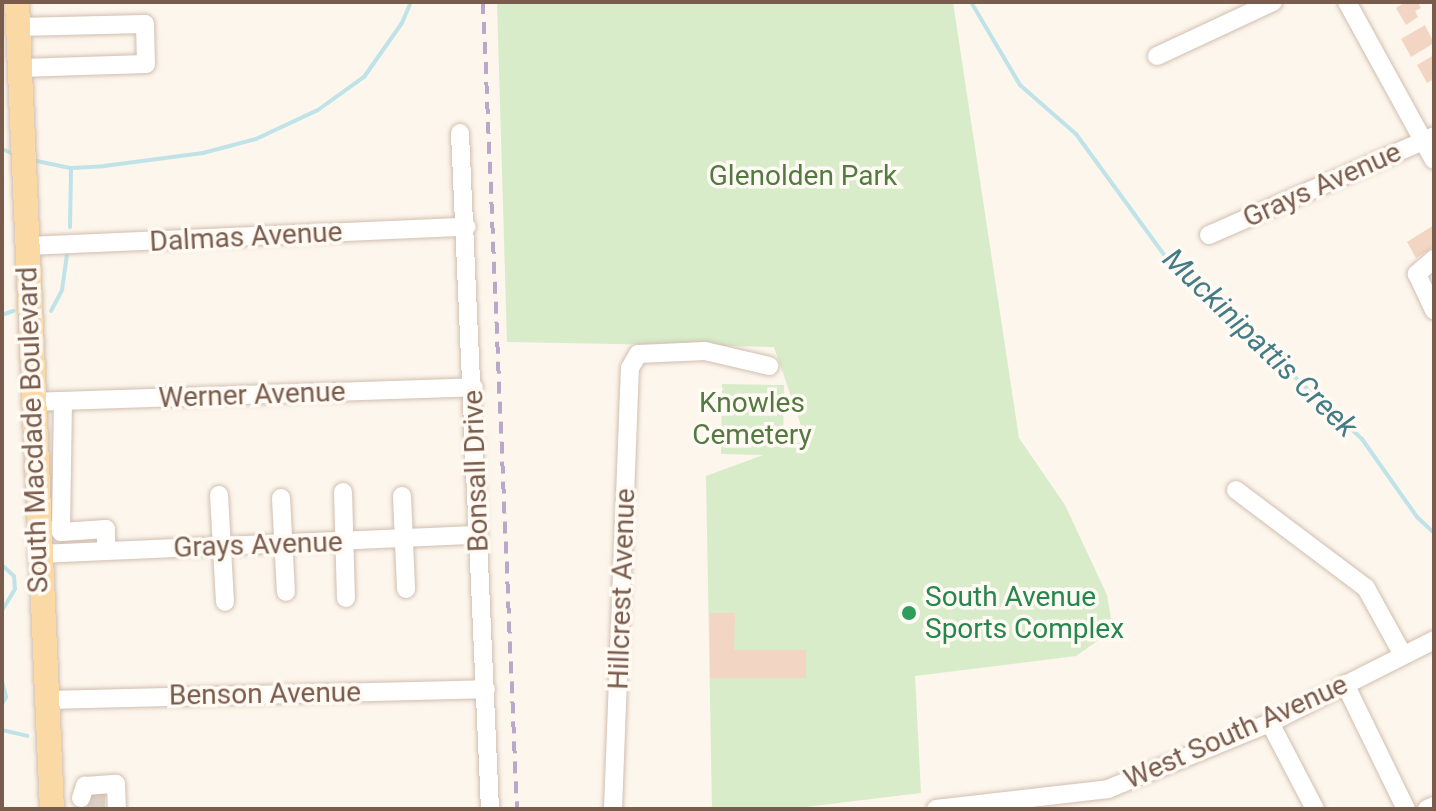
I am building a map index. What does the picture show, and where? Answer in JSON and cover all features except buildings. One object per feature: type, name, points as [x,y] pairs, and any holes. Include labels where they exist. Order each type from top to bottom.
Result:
[{"type":"main road","name":"South Macdade Boulevard","points":[[17,2],[35,499],[57,526],[37,554],[51,805]]},
{"type":"street","points":[[1157,56],[1273,2]]},
{"type":"street","points":[[1347,2],[1429,138],[1434,160]]},
{"type":"street","points":[[18,27],[145,24],[146,64],[20,68]]},
{"type":"street","name":"Bonsall Drive","points":[[460,133],[467,227],[490,809]]},
{"type":"street","name":"Grays Avenue","points":[[1209,235],[1429,138]]},
{"type":"street","name":"Dalmas Avenue","points":[[25,246],[467,227]]},
{"type":"street","points":[[1434,259],[1417,274],[1434,310]]},
{"type":"street","name":"Hillcrest Avenue","points":[[613,809],[630,370],[638,354],[705,351],[769,366]]},
{"type":"street","name":"Werner Avenue","points":[[31,402],[474,387]]},
{"type":"street","points":[[63,401],[57,526],[76,552]]},
{"type":"street","points":[[32,428],[61,426]]},
{"type":"street","points":[[33,455],[60,453]]},
{"type":"street","points":[[1236,490],[1366,588],[1403,655]]},
{"type":"street","points":[[343,492],[346,598]]},
{"type":"street","points":[[219,495],[225,602]]},
{"type":"street","points":[[402,496],[406,589]]},
{"type":"street","points":[[35,499],[60,497]]},
{"type":"street","points":[[281,498],[286,592]]},
{"type":"street","points":[[57,526],[106,529],[106,551]]},
{"type":"street","name":"Grays Avenue","points":[[37,554],[478,535]]},
{"type":"street","name":"West South Avenue","points":[[942,809],[1108,789],[1270,723],[1434,640]]},
{"type":"street","points":[[1345,684],[1406,809]]},
{"type":"street","name":"Benson Avenue","points":[[45,700],[486,689]]},
{"type":"street","points":[[1270,723],[1315,809]]},
{"type":"street","points":[[51,805],[96,803]]},
{"type":"street","points":[[1427,809],[1434,806]]},
{"type":"green space","name":"Glenolden Park","points":[[497,2],[953,2],[1019,438],[1065,505],[1107,595],[1113,630],[1076,656],[915,676],[921,793],[789,809],[712,809],[706,476],[763,455],[721,454],[722,384],[784,385],[783,448],[806,440],[774,347],[507,342]]},
{"type":"waterway","name":"Muckinipattis Creek","points":[[32,160],[71,168],[104,166],[203,153],[256,139],[318,110],[364,77],[402,23],[411,2]]},
{"type":"waterway","name":"Muckinipattis Creek","points":[[971,2],[1020,85],[1076,134],[1168,260],[1362,439],[1417,517],[1434,533]]},
{"type":"waterway","name":"Muckinipattis Creek","points":[[2,149],[16,155]]},
{"type":"waterway","points":[[70,227],[71,168]]},
{"type":"waterway","points":[[51,311],[62,290],[67,255]]},
{"type":"waterway","points":[[2,315],[13,311]]},
{"type":"waterway","points":[[2,565],[14,576],[15,589],[2,611]]},
{"type":"waterway","points":[[2,681],[6,697],[2,704]]},
{"type":"waterway","points":[[2,730],[27,736]]},
{"type":"tunnel","points":[[87,802],[106,801]]},
{"type":"railway","points":[[483,2],[517,809]]},
{"type":"place","name":"South Avenue Sports Complex","points":[[909,613]]},
{"type":"park label","name":"Knowles Cemetery","points":[[752,419]]}]
